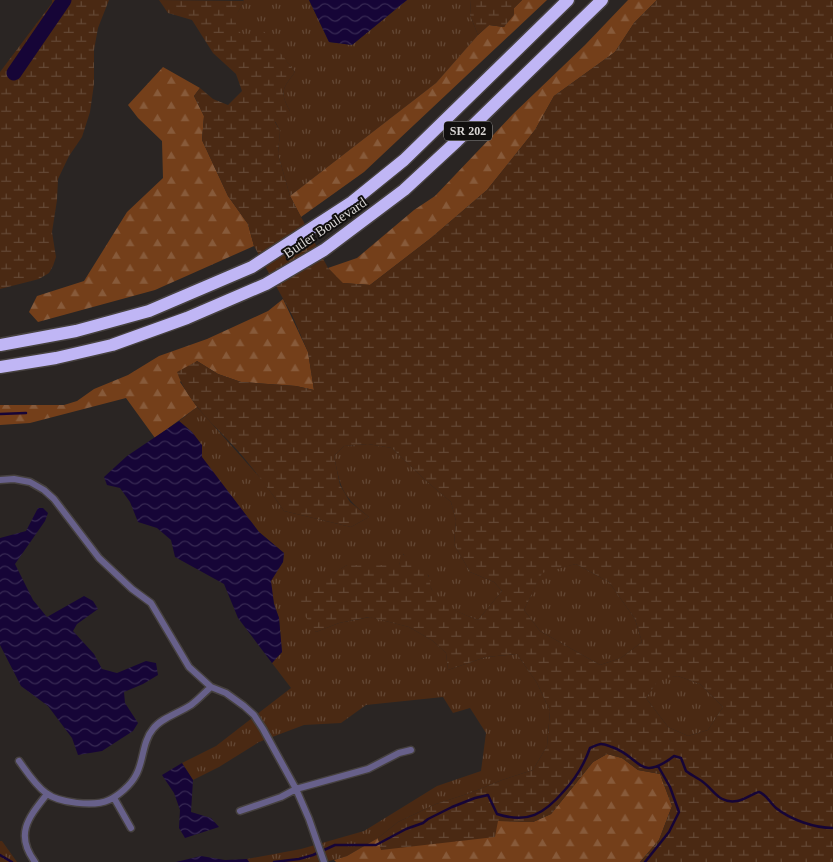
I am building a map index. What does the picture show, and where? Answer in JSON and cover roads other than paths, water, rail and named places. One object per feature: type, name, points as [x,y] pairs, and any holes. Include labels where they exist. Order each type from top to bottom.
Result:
[{"type":"highway","name":"Butler Boulevard","points":[[0,346],[76,331],[149,311],[252,267],[352,202],[404,160],[568,0]]},
{"type":"highway","name":"Butler Boulevard","points":[[0,367],[56,358],[112,344],[187,318],[266,284],[324,250],[404,190],[602,0]]},
{"type":"street","points":[[0,480],[14,479],[30,482],[44,490],[54,499],[99,558],[132,589],[151,603],[189,667],[210,687],[226,694],[254,715],[296,789],[324,861]]},
{"type":"street","points":[[19,761],[47,794],[65,801],[95,804],[107,801],[114,798],[136,776],[142,762],[145,742],[152,730],[192,704],[210,687]]},
{"type":"street","points":[[240,811],[281,797],[296,789],[368,770],[399,753],[411,750]]},
{"type":"street","points":[[35,862],[24,840],[24,831],[29,818],[47,794]]},
{"type":"street","points":[[114,798],[131,828]]},
{"type":"water","points":[[309,0],[407,0],[352,45],[329,42]]},
{"type":"water","points":[[179,421],[192,432],[202,445],[202,457],[259,532],[284,553],[283,562],[271,581],[274,604],[279,618],[282,652],[272,663],[238,618],[224,584],[175,557],[171,540],[157,528],[138,522],[130,502],[120,488],[107,485],[104,477],[127,456]]},
{"type":"water","points":[[38,508],[43,508],[48,513],[45,521],[15,564],[33,600],[47,617],[84,596],[93,601],[98,609],[77,624],[73,631],[94,654],[102,669],[117,673],[146,661],[156,663],[158,675],[124,692],[125,703],[138,723],[133,731],[102,751],[78,755],[72,738],[48,706],[21,686],[0,645],[0,538],[26,531]]},
{"type":"water","points":[[182,763],[193,780],[191,812],[211,818],[219,827],[185,838],[179,828],[180,810],[174,793],[162,775]]},
{"type":"water","points":[[201,856],[225,860],[247,859],[249,862],[176,862]]},
{"type":"waterway","points":[[14,73],[64,0]]},
{"type":"waterway","points":[[0,414],[26,413]]},
{"type":"waterway","points":[[274,862],[299,859],[335,845],[376,845],[452,807],[488,795],[497,814],[518,818],[535,815],[549,806],[569,786],[580,771],[590,748],[601,744],[622,751],[647,768],[662,764],[674,756],[681,758],[686,771],[703,782],[721,798],[737,801],[759,792],[776,808],[796,820],[811,825],[833,828]]},
{"type":"waterway","points":[[645,862],[669,832],[679,812],[670,787],[658,766]]},
{"type":"waterway","points":[[0,855],[12,862]]}]
